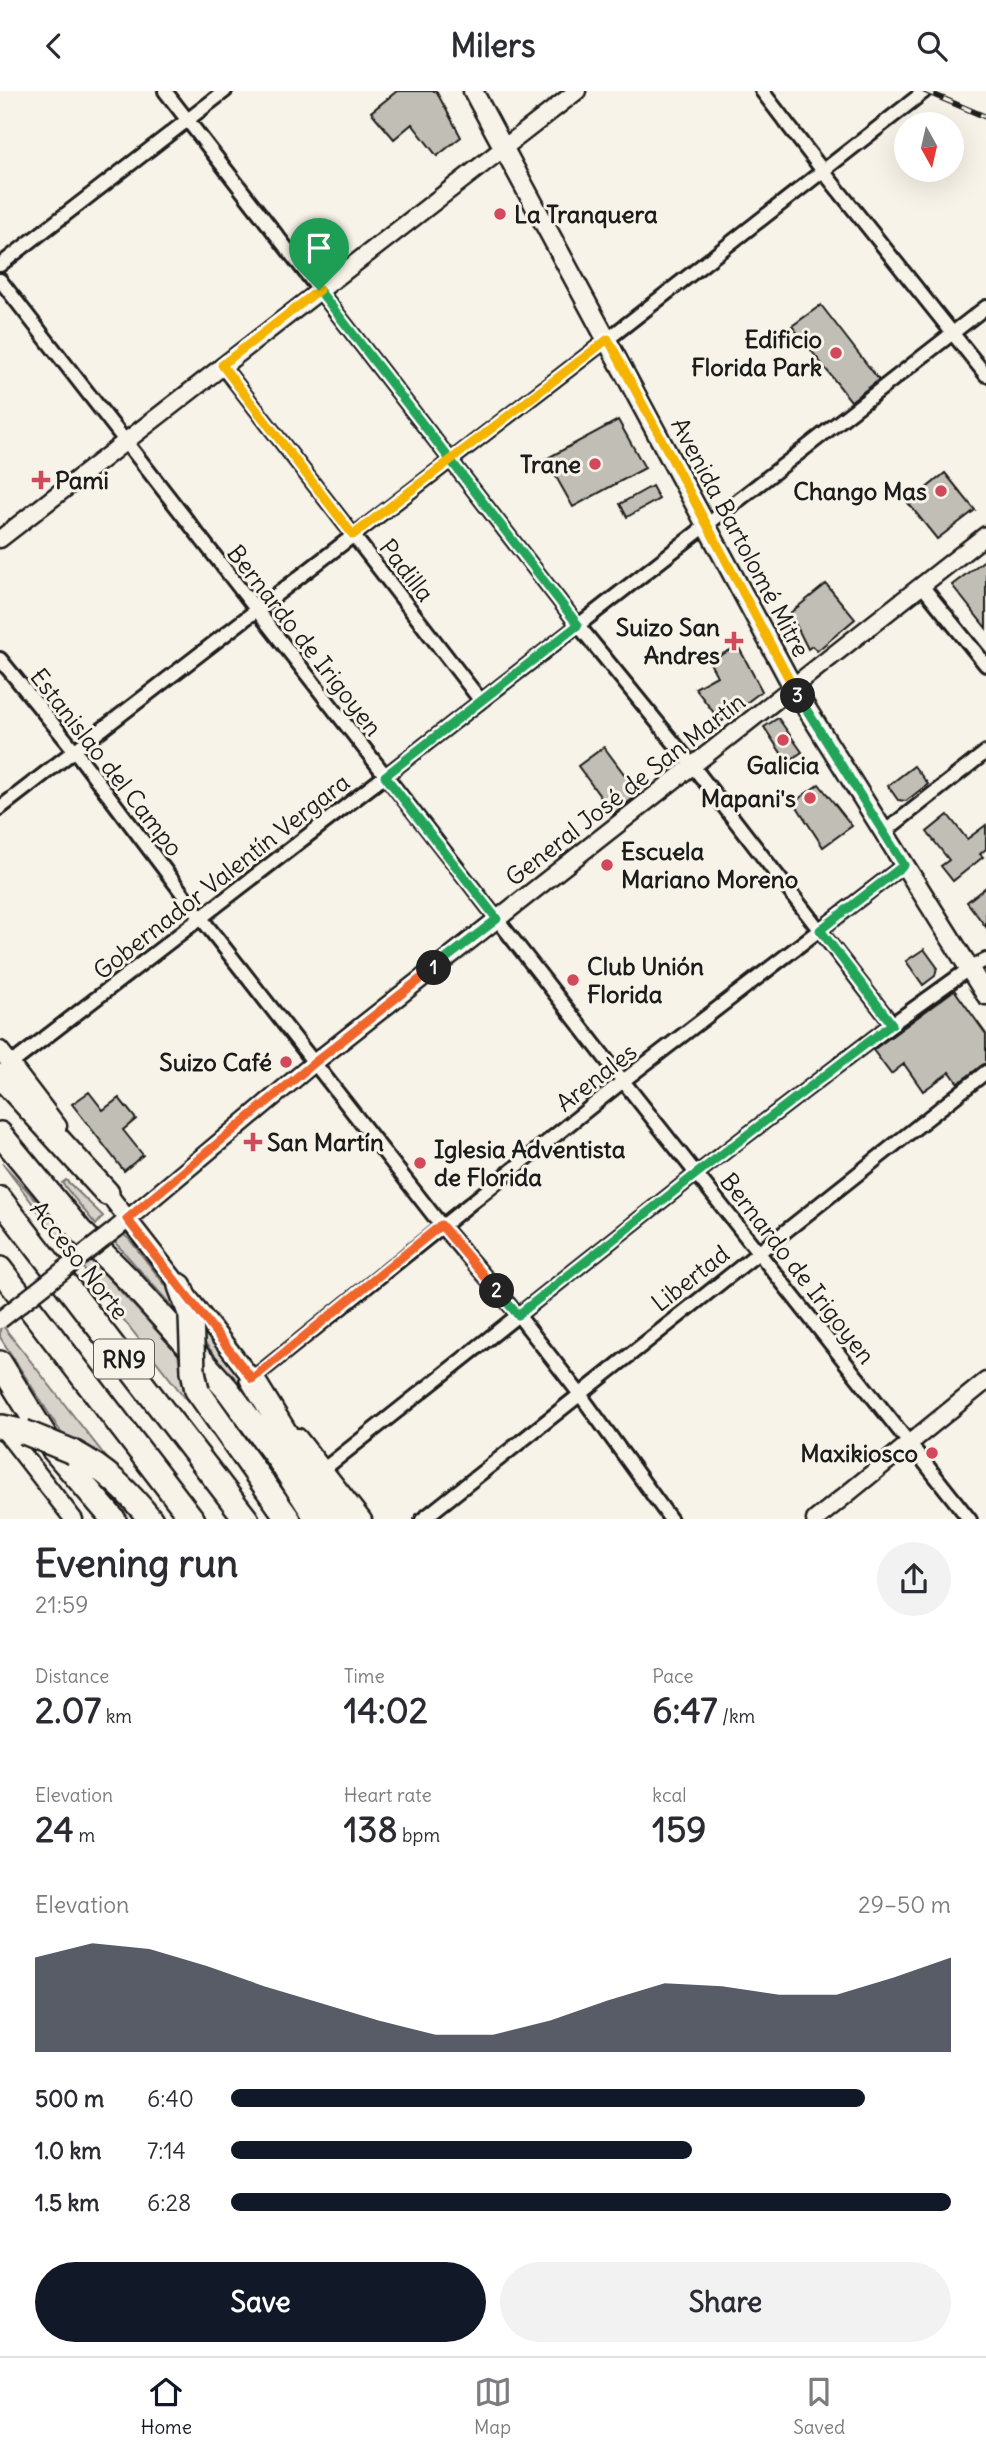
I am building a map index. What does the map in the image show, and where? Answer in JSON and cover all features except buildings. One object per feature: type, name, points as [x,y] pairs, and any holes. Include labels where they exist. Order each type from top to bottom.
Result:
[{"type":"highway","points":[[6,1070],[107,1193]]},
{"type":"highway","points":[[0,1134],[81,1232],[130,1280],[227,1389],[273,1451],[317,1519]]},
{"type":"highway","name":"Acceso Norte","points":[[0,1199],[246,1519]]},
{"type":"highway","name":"RN9","points":[[0,1269],[192,1519]]},
{"type":"highway","points":[[180,1286],[191,1316],[193,1371],[197,1390],[288,1519]]},
{"type":"highway","points":[[0,1363],[53,1449],[113,1519]]},
{"type":"highway","points":[[252,1379],[341,1519]]},
{"type":"highway","points":[[8,1428],[73,1452],[93,1463],[118,1482],[150,1519]]},
{"type":"main road","name":"Avenida Bartolomé Mitre","points":[[473,91],[793,687],[904,865],[978,964],[986,995]]},
{"type":"street","points":[[165,91],[578,625],[692,765],[892,1024]]},
{"type":"street","points":[[0,265],[225,91]]},
{"type":"street","points":[[0,539],[577,91]]},
{"type":"street","points":[[762,91],[986,375]]},
{"type":"street","points":[[0,808],[925,91]]},
{"type":"street","name":"Bernardo de Irigoyen","points":[[0,280],[256,612],[969,1519]]},
{"type":"street","name":"Gobernador Valentín Vergara","points":[[6,1070],[986,307]]},
{"type":"street","name":"Padilla","points":[[222,365],[481,701]]},
{"type":"street","name":"General José de San Martín","points":[[0,1320],[121,1224],[314,1063],[986,535]]},
{"type":"street","points":[[923,587],[986,665]]},
{"type":"street","name":"Estanislao del Campo","points":[[0,659],[75,751],[201,918],[441,1225],[518,1315],[579,1393],[670,1519]]},
{"type":"street","points":[[883,833],[986,752]]},
{"type":"street","name":"Arenales","points":[[252,1379],[623,1081],[904,865]]},
{"type":"street","points":[[324,1469],[696,1174],[892,1024],[978,964]]},
{"type":"street","points":[[0,1049],[6,1070]]},
{"type":"street","name":"Libertad","points":[[423,1519],[986,1072]]},
{"type":"street","points":[[107,1193],[121,1224],[180,1286],[362,1519]]},
{"type":"street","points":[[816,1519],[986,1381]]},
{"type":"street","points":[[8,1428],[73,1519]]},
{"type":"shaded area","points":[[2,1163],[70,1237],[63,1244]]},
{"type":"shaded area","points":[[66,1180],[103,1216],[96,1225],[62,1183]]},
{"type":"shaded area","points":[[117,1234],[129,1239],[176,1299],[178,1313],[112,1239]]},
{"type":"shaded area","points":[[89,1257],[178,1354],[189,1403],[80,1264]]},
{"type":"shaded area","points":[[200,1321],[242,1377],[273,1427],[200,1337]]},
{"type":"shaded area","points":[[3,1326],[113,1466],[62,1434],[0,1337],[0,1329]]},
{"type":"railway","points":[[925,91],[986,117]]},
{"type":"place","name":"La Tranquera","points":[[500,214]]},
{"type":"place","name":"Edificio Florida Park","points":[[836,353]]},
{"type":"place","name":"Trane","points":[[595,464]]},
{"type":"place","name":"Pami","points":[[41,480]]},
{"type":"place","name":"Chango Mas","points":[[941,491]]},
{"type":"place","name":"Suizo San Andres","points":[[734,641]]},
{"type":"place","name":"Galicia","points":[[783,740]]},
{"type":"place","name":"Mapani's","points":[[810,798]]},
{"type":"place","name":"Escuela Mariano Moreno","points":[[607,865]]},
{"type":"place","name":"Club Unión Florida","points":[[573,980]]},
{"type":"place","name":"Suizo Café","points":[[286,1062]]},
{"type":"place","name":"San Martín","points":[[253,1142]]},
{"type":"place","name":"Iglesia Adventista de Florida","points":[[420,1163]]},
{"type":"place","name":"Maxikiosco","points":[[932,1453]]},
{"type":"route","points":[[319,290],[222,365],[353,535],[450,460],[608,339],[793,687],[904,865],[820,930],[892,1024],[518,1315],[441,1225],[252,1379],[127,1219],[314,1063],[497,919],[385,776],[578,625],[450,460],[319,290]]}]
